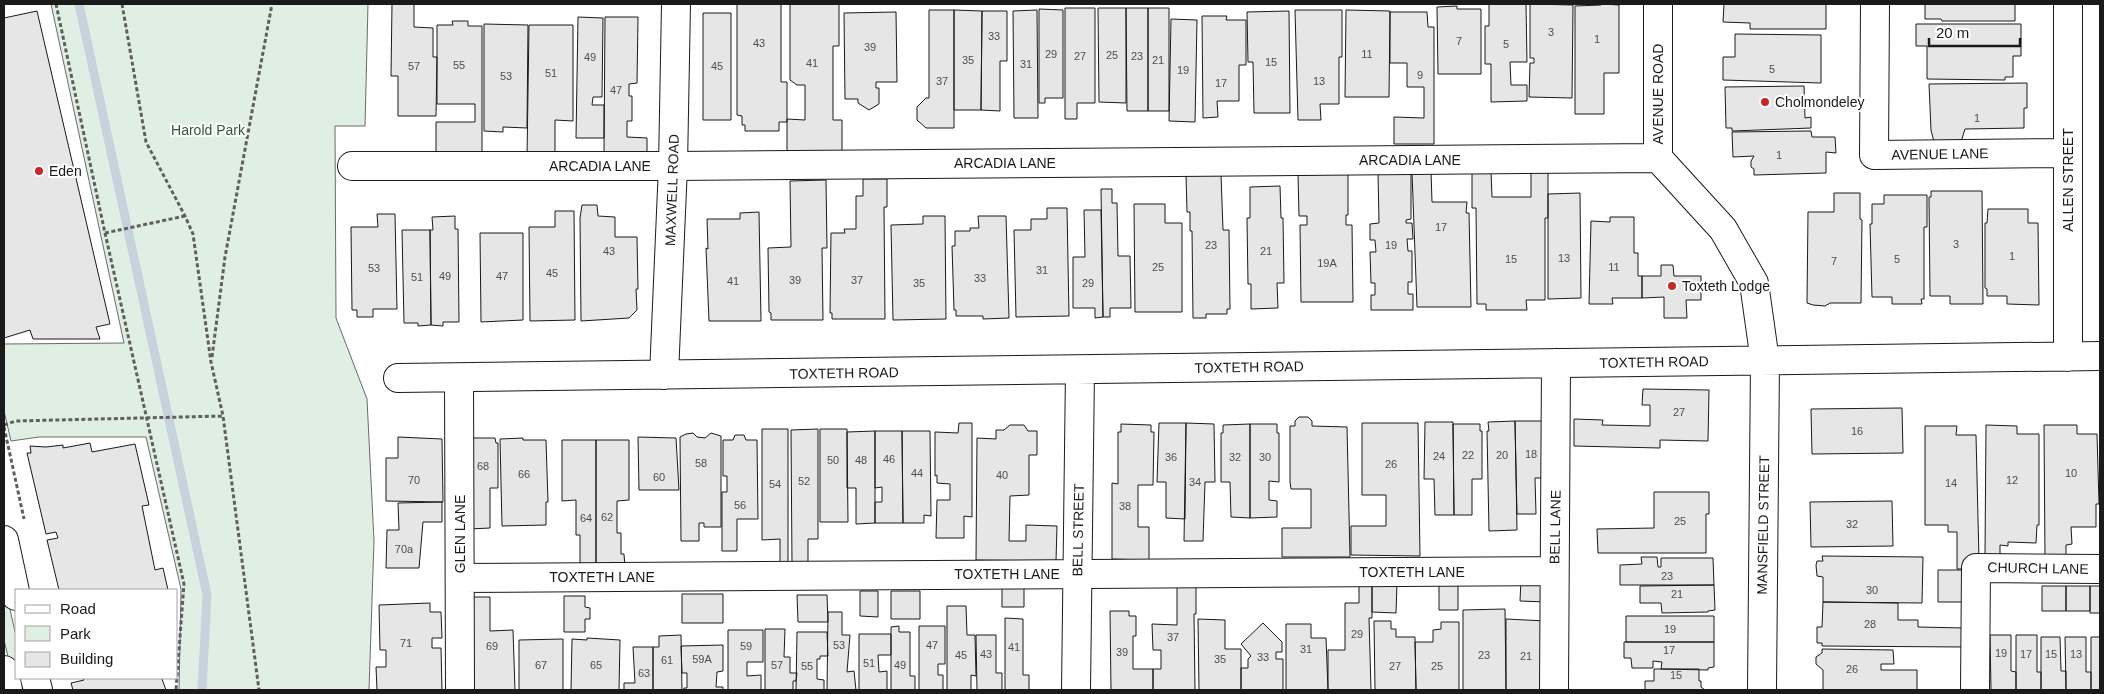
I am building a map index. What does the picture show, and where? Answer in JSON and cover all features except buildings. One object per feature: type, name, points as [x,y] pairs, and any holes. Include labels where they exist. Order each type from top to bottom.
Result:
[{"type":"street","name":"MAXWELL ROAD","points":[[664,375],[673,166],[676,4]]},
{"type":"street","name":"AVENUE ROAD","points":[[1658,4],[1658,158],[1723,229],[1754,284],[1764,361]]},
{"type":"street","name":"AVENUE LANE","points":[[1875,4],[1874,155],[2068,153]]},
{"type":"street","name":"ALLEN STREET","points":[[2068,4],[2068,357]]},
{"type":"street","name":"ARCADIA LANE","points":[[352,166],[673,166],[1658,158]]},
{"type":"street","name":"TOXTETH ROAD","points":[[398,378],[2100,356]]},
{"type":"street","name":"MANSFIELD STREET","points":[[1762,690],[1764,361]]},
{"type":"street","name":"BELL LANE","points":[[1554,690],[1556,363]]},
{"type":"street","name":"BELL STREET","points":[[1076,690],[1080,370]]},
{"type":"street","name":"GLEN LANE","points":[[459,378],[460,690]]},
{"type":"street","points":[[4,540],[15,591]]},
{"type":"street","name":"CHURCH LANE","points":[[1975,690],[1976,568],[2100,569]]},
{"type":"street","name":"TOXTETH LANE","points":[[460,578],[1554,571]]},
{"type":"street","points":[[4,670],[8,690]]},
{"type":"path","points":[[56,4],[105,233],[184,584],[178,664]]},
{"type":"path","points":[[122,4],[146,142],[185,216],[192,234],[211,362],[223,416],[259,690]]},
{"type":"path","points":[[211,362],[225,257],[272,4]]},
{"type":"path","points":[[105,233],[185,216]]},
{"type":"path","points":[[25,523],[4,426],[16,421],[223,416]]},
{"type":"green space","name":"Harold Park","points":[[51,4],[368,4],[365,126],[335,126],[336,318],[367,399],[374,541],[369,690],[179,690],[181,589],[146,437],[39,437],[11,441],[4,411],[4,344],[124,343]]},
{"type":"green space","points":[[4,583],[15,632],[15,679],[26,679],[29,690],[16,690],[4,640]]},
{"type":"waterway","points":[[79,4],[207,595],[202,690]]},
{"type":"place","name":"Cholmondeley","points":[[1765,102]]},
{"type":"place","name":"Eden","points":[[39,171]]},
{"type":"place","name":"Toxteth Lodge","points":[[1672,286]]}]
